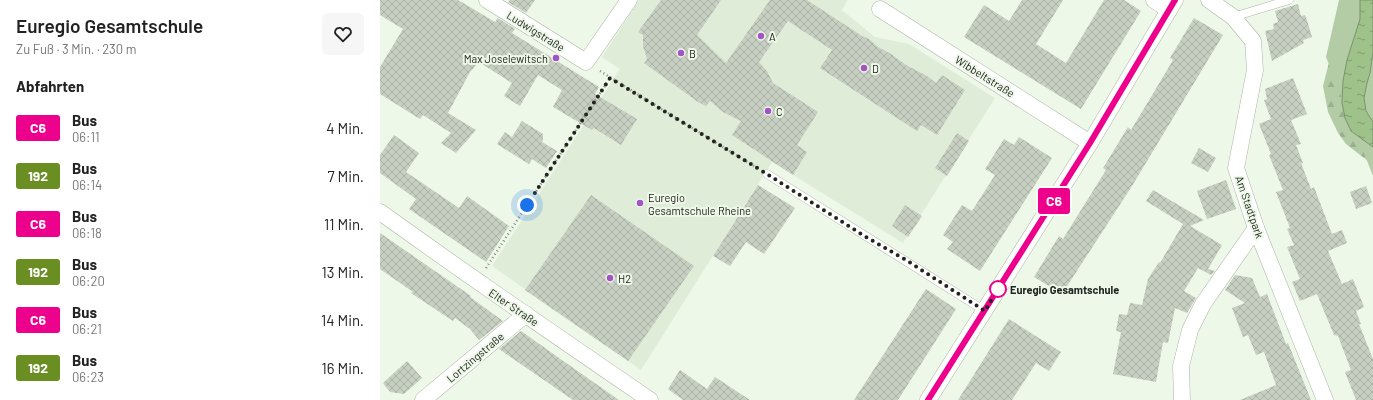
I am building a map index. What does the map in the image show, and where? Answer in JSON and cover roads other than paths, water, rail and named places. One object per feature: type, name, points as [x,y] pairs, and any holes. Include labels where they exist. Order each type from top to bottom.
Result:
[{"type":"street","name":"Ludwigstraße","points":[[487,0],[586,62],[628,0]]},
{"type":"street","points":[[928,400],[1090,143],[1172,5],[1154,0]]},
{"type":"street","name":"Am Stadtpark","points":[[1209,0],[1233,17],[1253,41],[1255,70],[1236,168],[1256,228],[1325,400]]},
{"type":"street","name":"Wibbeltstraße","points":[[880,9],[1090,143]]},
{"type":"street","name":"Elter Straße","points":[[380,212],[477,282],[650,400]]},
{"type":"street","points":[[1182,400],[1181,366],[1190,330],[1203,304],[1256,228]]},
{"type":"street","name":"Lortzingstraße","points":[[423,400],[526,314]]},
{"type":"lane","points":[[1233,17],[1289,0]]},
{"type":"lane","points":[[767,174],[985,311]]},
{"type":"water","points":[[1360,0],[1373,0],[1373,52],[1364,98],[1366,111],[1373,122],[1373,147],[1351,131],[1345,118],[1342,103],[1343,81],[1347,60],[1360,19]]},
{"type":"place","name":"A","points":[[761,36]]},
{"type":"place","name":"B","points":[[681,53]]},
{"type":"place","name":"Max Joselewitsch","points":[[556,58]]},
{"type":"place","name":"D","points":[[864,68]]},
{"type":"place","name":"C","points":[[768,111]]},
{"type":"place","name":"Euregio Gesamtschule Rheine","points":[[640,203]]},
{"type":"place","name":"H2","points":[[610,278]]},
{"type":"place","name":"Euregio Gesamtschule","points":[[998,289]]}]
